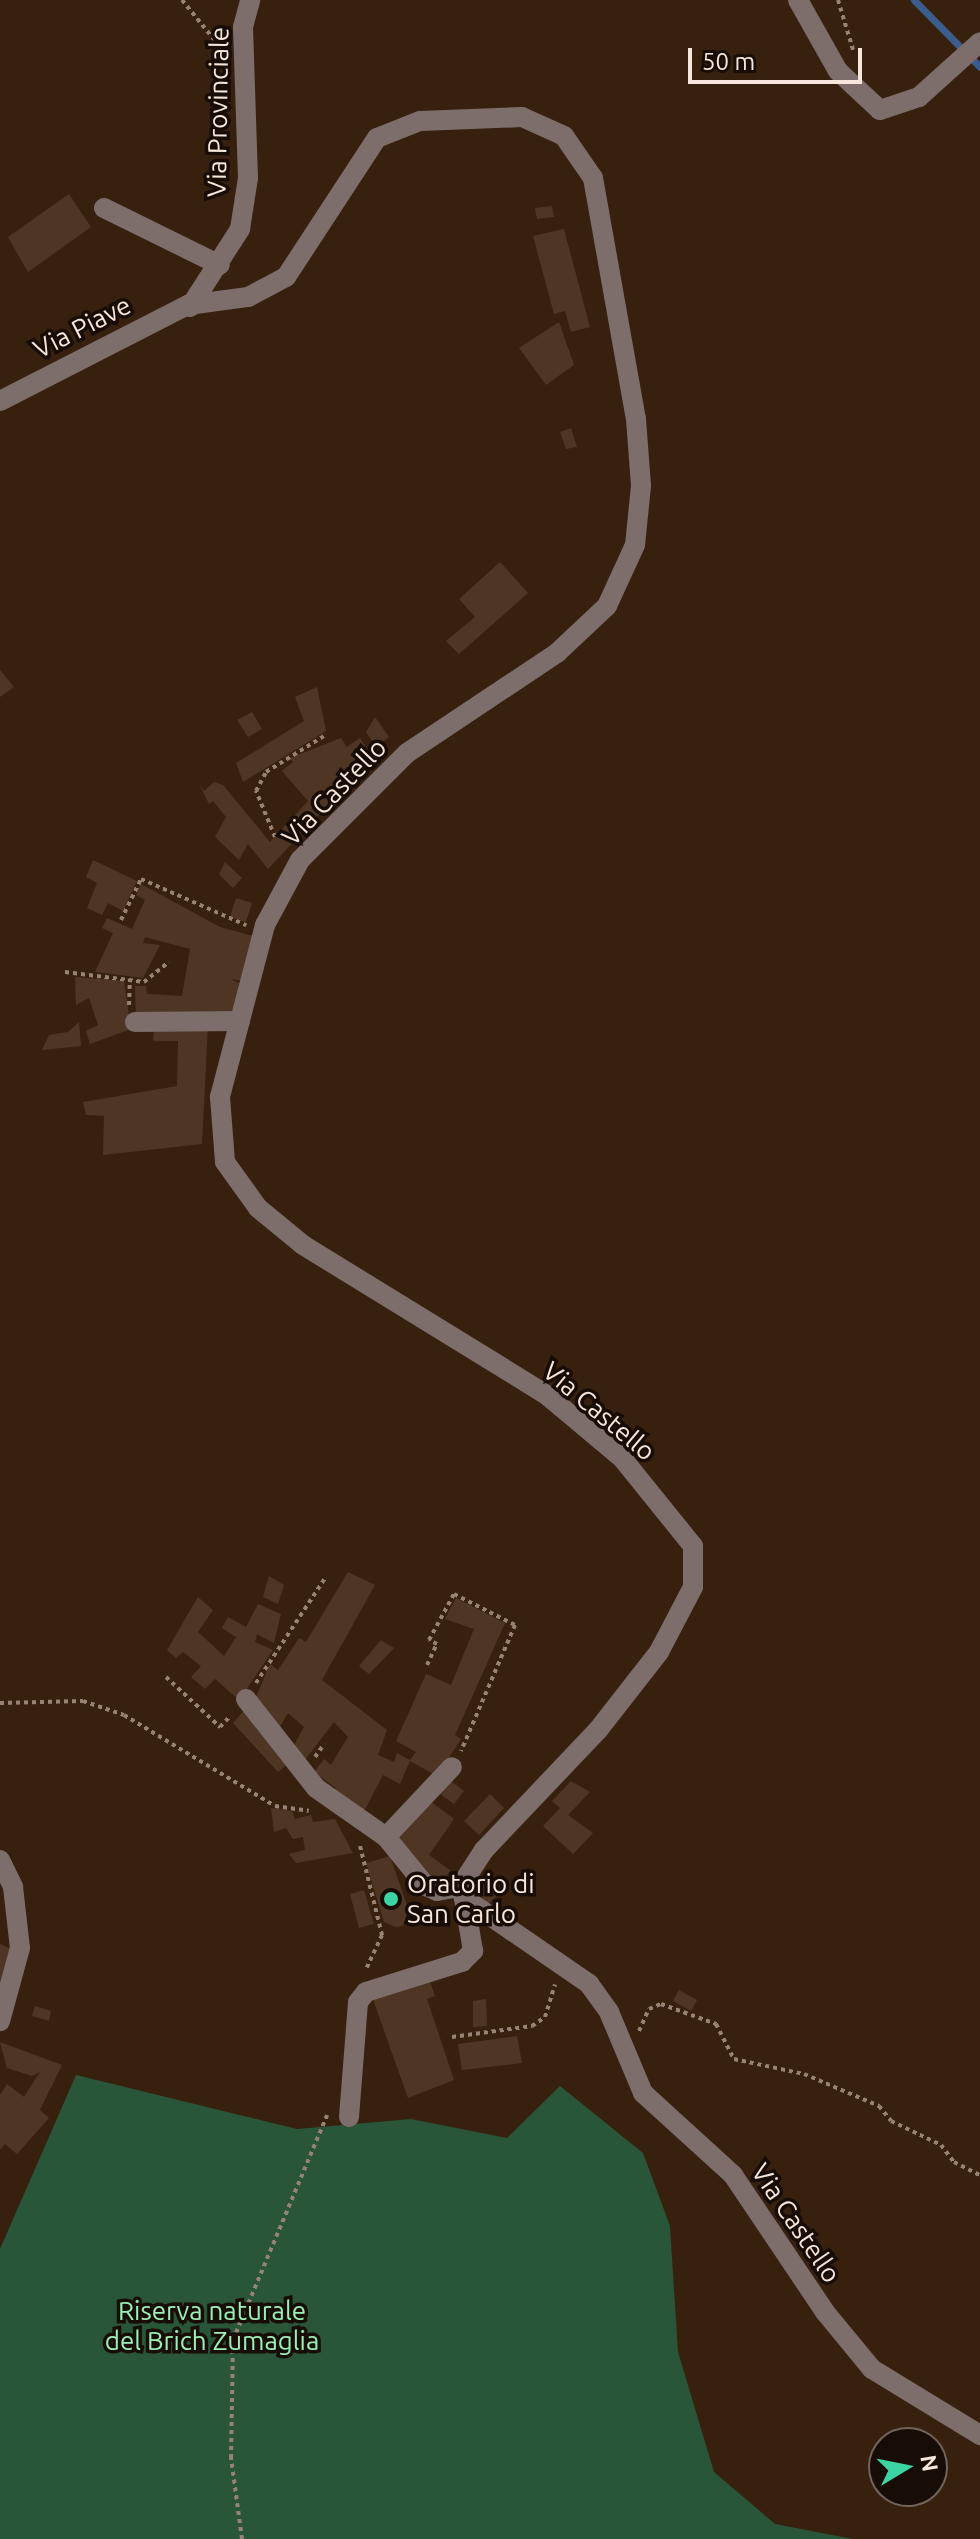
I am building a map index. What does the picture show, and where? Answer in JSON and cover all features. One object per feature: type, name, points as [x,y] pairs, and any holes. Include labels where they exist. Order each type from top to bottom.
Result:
[{"type":"street","name":"Via Provinciale","points":[[190,307],[220,265],[240,229],[248,178],[243,27],[250,0]]},
{"type":"street","points":[[798,0],[838,71],[880,110],[919,97],[946,76],[980,42]]},
{"type":"street","name":"Via Castello","points":[[190,307],[248,297],[286,277],[377,138],[420,121],[522,117],[564,136],[593,178],[621,306],[636,419],[641,486],[635,545],[607,606],[557,653],[407,753],[300,860],[263,931],[220,1097],[225,1162],[258,1208],[303,1245],[548,1396],[622,1458],[693,1546],[693,1587],[659,1652],[598,1730],[484,1850],[462,1892]]},
{"type":"street","points":[[104,208],[220,265]]},
{"type":"street","name":"Via Piave","points":[[0,401],[190,307]]},
{"type":"street","points":[[135,1022],[240,1021]]},
{"type":"street","name":"Via Castello","points":[[246,1699],[316,1788],[386,1837],[426,1886],[437,1891],[462,1892],[589,1984],[609,2012],[632,2073],[654,2104],[733,2175],[825,2312],[872,2369],[980,2435]]},
{"type":"street","points":[[386,1837],[452,1767]]},
{"type":"street","points":[[0,1860],[13,1887],[20,1948],[0,2021]]},
{"type":"street","points":[[349,2117],[358,2002],[366,1992],[462,1962],[473,1951],[462,1892]]},
{"type":"path","points":[[182,0],[244,76]]},
{"type":"path","points":[[275,837],[256,791],[266,772],[324,736]]},
{"type":"path","points":[[121,920],[141,879],[263,931]]},
{"type":"path","points":[[65,972],[144,982],[169,962]]},
{"type":"path","points":[[269,1661],[326,1577]]},
{"type":"path","points":[[427,1665],[437,1644],[429,1640],[454,1594],[515,1625],[476,1723],[452,1767]]},
{"type":"path","points":[[166,1677],[220,1727],[246,1699]]},
{"type":"path","points":[[0,1703],[83,1701],[124,1715],[275,1806],[314,1812]]},
{"type":"path","points":[[362,1823],[358,1857],[382,1935],[364,1974]]},
{"type":"path","points":[[452,2037],[532,2026],[545,2017],[556,1994],[548,1955]]},
{"type":"path","points":[[632,2073],[638,2034],[649,2009],[661,2004],[716,2024],[734,2059],[804,2074],[879,2106],[891,2121],[941,2145],[954,2162],[980,2175]]},
{"type":"path","points":[[242,2539],[231,2458],[233,2340],[331,2107]]},
{"type":"green space","name":"Riserva naturale del Brich Zumaglia","points":[[76,2075],[297,2129],[411,2119],[507,2138],[560,2086],[643,2153],[670,2226],[678,2352],[714,2472],[775,2524],[853,2539],[0,2539],[0,2249]]},
{"type":"building","points":[[69,194],[91,227],[28,272],[8,237]]},
{"type":"building","points":[[552,206],[554,217],[537,219],[535,208]]},
{"type":"building","points":[[564,229],[590,327],[571,332],[565,311],[554,314],[533,236]]},
{"type":"building","points":[[559,322],[574,365],[546,385],[519,348]]},
{"type":"building","points":[[571,428],[577,447],[566,449],[560,432]]},
{"type":"building","points":[[500,562],[528,593],[459,654],[446,641],[475,617],[459,599]]},
{"type":"building","points":[[0,670],[14,687],[0,697]]},
{"type":"building","points":[[317,687],[326,731],[243,782],[236,763],[304,721],[295,697]]},
{"type":"building","points":[[252,712],[262,729],[248,737],[237,720]]},
{"type":"building","points":[[375,717],[389,737],[376,747],[366,732]]},
{"type":"building","points":[[341,738],[347,747],[360,738],[371,755],[336,784],[341,791],[268,869],[248,844],[239,860],[215,837],[226,817],[213,801],[209,804],[199,784],[204,791],[214,782],[223,785],[270,842],[308,801],[282,771],[293,762],[290,758]]},
{"type":"building","points":[[93,860],[137,881],[123,911],[108,903],[102,915],[87,908],[97,883],[86,877]]},
{"type":"building","points":[[225,862],[242,878],[233,888],[219,874]]},
{"type":"building","points":[[141,884],[220,927],[253,936],[243,981],[230,979],[242,984],[235,1018],[136,1017],[135,986],[146,986],[147,994],[182,996],[190,949],[145,937],[143,943],[160,945],[143,978],[95,972],[113,933],[102,928],[107,918],[132,929],[145,900],[136,895]]},
{"type":"building","points":[[236,898],[252,903],[246,922],[230,917]]},
{"type":"building","points":[[75,977],[124,981],[131,1029],[90,1044],[86,1031],[98,1025],[89,998],[76,1005]]},
{"type":"building","points":[[79,1022],[81,1046],[42,1050],[49,1035],[68,1032]]},
{"type":"building","points":[[154,1025],[208,1025],[202,1144],[103,1155],[104,1116],[86,1115],[83,1102],[177,1086],[178,1041],[153,1041]]},
{"type":"building","points":[[348,1572],[375,1585],[322,1680],[387,1730],[378,1755],[394,1762],[397,1753],[410,1760],[416,1752],[396,1741],[426,1674],[451,1685],[474,1629],[445,1619],[456,1598],[505,1623],[455,1735],[461,1739],[437,1776],[410,1761],[400,1784],[383,1775],[361,1817],[331,1795],[336,1788],[314,1772],[324,1759],[331,1765],[348,1737],[334,1722],[305,1760],[293,1747],[304,1727],[288,1713],[278,1730],[253,1704],[270,1664],[278,1670],[299,1638],[306,1642]]},
{"type":"building","points":[[269,1576],[284,1585],[278,1604],[263,1597]]},
{"type":"building","points":[[198,1597],[213,1610],[198,1632],[224,1656],[236,1637],[222,1628],[228,1617],[246,1627],[258,1604],[281,1614],[274,1643],[257,1634],[255,1642],[273,1650],[239,1700],[215,1679],[205,1689],[191,1677],[201,1666],[183,1652],[176,1658],[167,1650]]},
{"type":"building","points":[[381,1640],[394,1648],[369,1674],[359,1666]]},
{"type":"building","points":[[247,1707],[291,1761],[278,1772],[233,1723]]},
{"type":"building","points":[[451,1781],[464,1791],[454,1804],[440,1794]]},
{"type":"building","points":[[571,1781],[590,1792],[568,1815],[593,1833],[573,1854],[543,1826],[560,1808],[552,1801]]},
{"type":"building","points":[[490,1794],[504,1808],[479,1835],[464,1821]]},
{"type":"building","points":[[426,1798],[454,1819],[429,1855],[451,1871],[438,1885],[395,1843]]},
{"type":"building","points":[[271,1808],[292,1811],[295,1819],[311,1815],[313,1822],[335,1819],[353,1853],[296,1863],[289,1854],[305,1850],[303,1837],[293,1839],[286,1828],[274,1832]]},
{"type":"building","name":"Oratorio di San Carlo","points":[[390,1856],[409,1911],[403,1926],[395,1927],[384,1922],[366,1863]]},
{"type":"building","points":[[488,1878],[501,1892],[488,1904],[475,1889]]},
{"type":"building","points":[[364,1890],[374,1924],[359,1928],[350,1894]]},
{"type":"building","points":[[0,1944],[14,1950],[0,1984]]},
{"type":"building","points":[[428,1976],[435,1996],[427,1999],[454,2080],[408,2098],[371,1994]]},
{"type":"building","points":[[679,1990],[697,2000],[691,2011],[673,2001]]},
{"type":"building","points":[[486,1999],[487,2026],[473,2027],[473,2001]]},
{"type":"building","points":[[35,2006],[51,2011],[49,2021],[32,2016]]},
{"type":"building","points":[[517,2036],[522,2063],[462,2070],[458,2044]]},
{"type":"building","points":[[0,2042],[62,2065],[40,2110],[49,2118],[17,2154],[5,2144],[0,2150],[0,2095],[7,2084],[24,2097],[40,2072],[32,2076],[7,2068]]},
{"type":"waterway","points":[[914,0],[980,67]]},
{"type":"place","name":"Oratorio di San Carlo","points":[[391,1899]]}]
